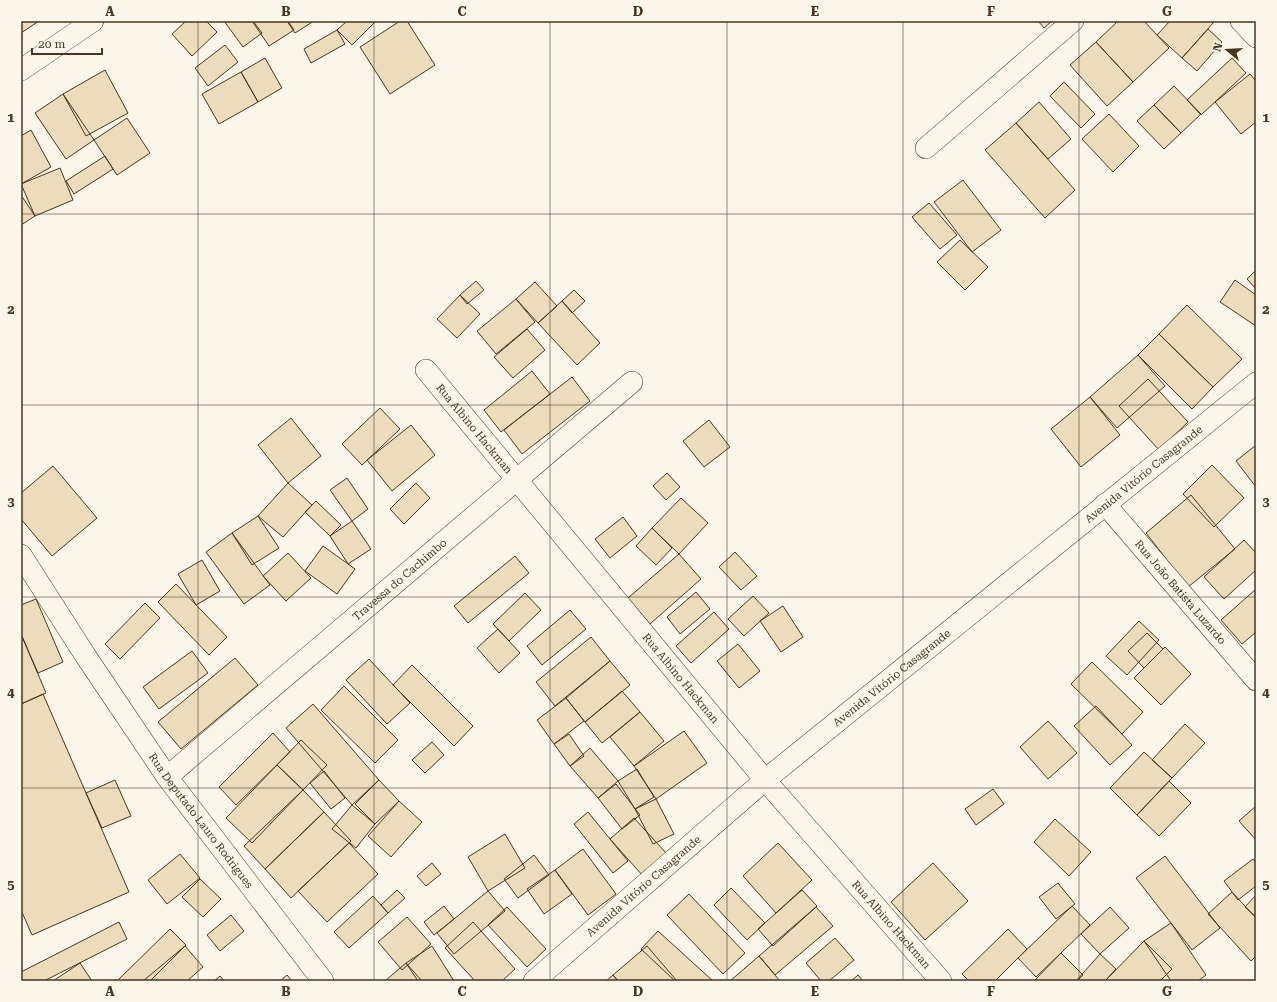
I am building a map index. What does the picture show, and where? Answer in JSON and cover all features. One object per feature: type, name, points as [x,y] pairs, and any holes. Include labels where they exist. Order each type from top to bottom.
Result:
[{"type":"street","points":[[21,70],[93,21]]},
{"type":"street","points":[[926,148],[1073,21]]},
{"type":"street","points":[[1241,21],[1256,37]]},
{"type":"street","name":"Rua Albino Hackman","points":[[426,370],[765,780],[941,981]]},
{"type":"street","name":"Travessa do Cachimbo","points":[[167,777],[632,382]]},
{"type":"street","name":"Avenida Vitório Casagrande","points":[[534,981],[765,780],[1256,383]]},
{"type":"street","name":"Rua João Batista Luzardo","points":[[1105,504],[1256,680]]},
{"type":"street","name":"Rua Deputado Lauro Rodrigues","points":[[21,555],[85,655],[167,777],[323,981]]},
{"type":"building","points":[[21,21],[39,21],[21,33]]},
{"type":"building","points":[[186,21],[206,21],[217,32],[192,56],[172,34]]},
{"type":"building","points":[[224,21],[253,21],[262,33],[243,47]]},
{"type":"building","points":[[252,21],[288,21],[294,30],[269,46]]},
{"type":"building","points":[[287,21],[314,21],[295,33]]},
{"type":"building","points":[[347,21],[376,21],[352,45],[337,30]]},
{"type":"building","points":[[400,21],[407,21],[435,65],[390,94],[360,47]]},
{"type":"building","points":[[1038,21],[1052,21],[1044,28]]},
{"type":"building","points":[[1118,21],[1144,21],[1169,48],[1133,82],[1096,42]]},
{"type":"building","points":[[1170,21],[1214,22],[1182,58],[1157,35]]},
{"type":"building","points":[[1208,29],[1222,42],[1197,71],[1182,58]]},
{"type":"building","points":[[337,30],[345,44],[311,63],[304,49]]},
{"type":"building","points":[[1096,42],[1133,82],[1107,106],[1070,65]]},
{"type":"building","points":[[225,45],[238,62],[208,86],[195,68]]},
{"type":"building","points":[[265,58],[282,88],[258,102],[241,72]]},
{"type":"building","points":[[1232,58],[1246,73],[1201,115],[1187,100]]},
{"type":"building","points":[[105,70],[128,113],[86,136],[63,94]]},
{"type":"building","points":[[241,72],[258,102],[219,124],[202,94]]},
{"type":"building","points":[[1250,74],[1256,81],[1256,122],[1241,134],[1215,102]]},
{"type":"building","points":[[1064,82],[1095,114],[1081,128],[1050,96]]},
{"type":"building","points":[[1174,86],[1201,114],[1181,133],[1154,105]]},
{"type":"building","points":[[63,94],[94,140],[66,159],[35,113]]},
{"type":"building","points":[[1039,102],[1071,139],[1048,159],[1016,123]]},
{"type":"building","points":[[1154,105],[1181,133],[1164,149],[1137,121]]},
{"type":"building","points":[[1109,114],[1139,146],[1113,172],[1082,139]]},
{"type":"building","points":[[127,118],[150,153],[117,175],[94,140]]},
{"type":"building","points":[[1016,123],[1075,190],[1045,218],[985,150]]},
{"type":"building","points":[[31,130],[51,167],[21,184],[21,136]]},
{"type":"building","points":[[105,156],[113,169],[74,194],[66,181]]},
{"type":"building","points":[[60,168],[73,200],[35,216],[21,184]]},
{"type":"building","points":[[963,180],[1001,230],[972,252],[934,202]]},
{"type":"building","points":[[21,195],[35,216],[21,225]]},
{"type":"building","points":[[929,203],[957,235],[940,249],[912,217]]},
{"type":"building","points":[[960,240],[988,267],[965,290],[937,262]]},
{"type":"building","points":[[1256,270],[1256,289],[1247,279]]},
{"type":"building","points":[[1235,280],[1256,295],[1256,326],[1220,302]]},
{"type":"building","points":[[476,281],[484,290],[467,304],[460,295]]},
{"type":"building","points":[[535,282],[557,306],[538,323],[516,299]]},
{"type":"building","points":[[574,290],[585,301],[572,313],[562,301]]},
{"type":"building","points":[[460,295],[480,314],[457,338],[437,319]]},
{"type":"building","points":[[516,299],[535,322],[496,354],[477,331]]},
{"type":"building","points":[[562,301],[600,343],[577,365],[538,323]]},
{"type":"building","points":[[1187,305],[1242,359],[1213,387],[1159,334]]},
{"type":"building","points":[[527,329],[545,350],[513,378],[494,357]]},
{"type":"building","points":[[1159,334],[1213,387],[1192,409],[1138,355]]},
{"type":"building","points":[[1138,355],[1165,386],[1117,428],[1090,397]]},
{"type":"building","points":[[532,371],[550,394],[501,432],[484,410]]},
{"type":"building","points":[[572,377],[590,401],[522,454],[504,430]]},
{"type":"building","points":[[1148,379],[1188,422],[1159,450],[1119,406]]},
{"type":"building","points":[[1090,397],[1120,435],[1081,467],[1051,429]]},
{"type":"building","points":[[380,408],[400,429],[362,465],[342,444]]},
{"type":"building","points":[[291,418],[321,456],[288,483],[258,445]]},
{"type":"building","points":[[709,420],[730,447],[704,467],[683,441]]},
{"type":"building","points":[[411,425],[435,455],[392,491],[367,460]]},
{"type":"building","points":[[1256,445],[1256,487],[1236,461]]},
{"type":"building","points":[[1212,465],[1244,498],[1214,527],[1183,494]]},
{"type":"building","points":[[53,466],[97,518],[52,556],[21,519],[21,493]]},
{"type":"building","points":[[667,473],[680,487],[666,500],[653,486]]},
{"type":"building","points":[[347,478],[368,509],[352,521],[330,490]]},
{"type":"building","points":[[288,483],[312,505],[283,537],[258,516]]},
{"type":"building","points":[[416,483],[430,498],[404,524],[390,509]]},
{"type":"building","points":[[1191,495],[1235,549],[1188,587],[1146,533]]},
{"type":"building","points":[[681,498],[708,523],[679,554],[652,528]]},
{"type":"building","points":[[316,501],[341,525],[330,536],[305,512]]},
{"type":"building","points":[[258,516],[279,548],[252,565],[232,533]]},
{"type":"building","points":[[623,517],[637,536],[610,558],[595,539]]},
{"type":"building","points":[[352,521],[371,549],[348,564],[330,536]]},
{"type":"building","points":[[652,528],[672,548],[656,565],[636,546]]},
{"type":"building","points":[[232,533],[270,585],[244,604],[206,552]]},
{"type":"building","points":[[1244,540],[1256,553],[1256,570],[1224,599],[1204,577]]},
{"type":"building","points":[[323,546],[355,569],[337,594],[305,571]]},
{"type":"building","points":[[735,552],[757,576],[741,590],[719,567]]},
{"type":"building","points":[[288,553],[311,578],[286,601],[263,576]]},
{"type":"building","points":[[679,554],[701,579],[650,624],[628,598]]},
{"type":"building","points":[[515,556],[529,573],[468,623],[454,606]]},
{"type":"building","points":[[202,560],[220,591],[196,605],[178,574]]},
{"type":"building","points":[[176,584],[227,637],[209,655],[158,602]]},
{"type":"building","points":[[1256,589],[1256,632],[1242,644],[1221,620]]},
{"type":"building","points":[[696,592],[710,609],[680,634],[667,617]]},
{"type":"building","points":[[525,593],[541,610],[509,641],[493,624]]},
{"type":"building","points":[[753,596],[769,613],[744,636],[728,619]]},
{"type":"building","points":[[36,599],[63,662],[38,673],[21,634],[21,605]]},
{"type":"building","points":[[145,603],[160,618],[120,659],[105,644]]},
{"type":"building","points":[[783,606],[803,637],[781,652],[760,621]]},
{"type":"building","points":[[570,610],[586,629],[542,665],[527,646]]},
{"type":"building","points":[[714,612],[729,629],[691,663],[676,646]]},
{"type":"building","points":[[1139,621],[1159,640],[1127,675],[1106,656]]},
{"type":"building","points":[[498,629],[520,653],[499,673],[477,648]]},
{"type":"building","points":[[1147,633],[1163,649],[1144,668],[1128,651]]},
{"type":"building","points":[[21,634],[46,693],[21,704]]},
{"type":"building","points":[[591,637],[610,661],[555,706],[536,682]]},
{"type":"building","points":[[738,644],[760,671],[739,688],[717,661]]},
{"type":"building","points":[[1165,647],[1191,674],[1161,705],[1134,678]]},
{"type":"building","points":[[192,651],[208,673],[159,709],[143,687]]},
{"type":"building","points":[[235,658],[258,685],[181,749],[158,722]]},
{"type":"building","points":[[369,659],[410,703],[387,724],[346,680]]},
{"type":"building","points":[[610,661],[630,685],[585,722],[566,698]]},
{"type":"building","points":[[1092,662],[1143,712],[1122,734],[1071,684]]},
{"type":"building","points":[[412,665],[473,726],[454,746],[393,685]]},
{"type":"building","points":[[344,686],[398,740],[375,763],[321,710]]},
{"type":"building","points":[[622,691],[640,712],[602,743],[585,722]]},
{"type":"building","points":[[43,694],[129,892],[32,935],[21,910],[21,704]]},
{"type":"building","points":[[566,698],[584,721],[554,744],[537,720]]},
{"type":"building","points":[[313,704],[379,780],[352,805],[286,728]]},
{"type":"building","points":[[1096,706],[1132,745],[1110,765],[1074,726]]},
{"type":"building","points":[[640,712],[664,741],[634,766],[610,737]]},
{"type":"building","points":[[1048,721],[1077,753],[1048,779],[1020,747]]},
{"type":"building","points":[[1185,724],[1205,743],[1172,778],[1152,760]]},
{"type":"building","points":[[684,731],[707,763],[656,799],[634,766]]},
{"type":"building","points":[[273,733],[290,752],[236,805],[219,787]]},
{"type":"building","points":[[569,734],[584,756],[570,766],[554,744]]},
{"type":"building","points":[[301,740],[327,765],[303,790],[277,765]]},
{"type":"building","points":[[432,742],[444,755],[425,773],[412,760]]},
{"type":"building","points":[[590,748],[618,781],[598,798],[570,766]]},
{"type":"building","points":[[1144,752],[1172,778],[1137,815],[1110,788]]},
{"type":"building","points":[[277,765],[303,790],[252,843],[226,818]]},
{"type":"building","points":[[637,769],[654,797],[635,809],[618,781]]},
{"type":"building","points":[[324,771],[345,798],[331,809],[310,783]]},
{"type":"building","points":[[115,780],[131,816],[102,828],[86,793]]},
{"type":"building","points":[[379,780],[399,801],[375,824],[355,804]]},
{"type":"building","points":[[1169,781],[1191,803],[1159,836],[1137,815]]},
{"type":"building","points":[[616,784],[640,815],[622,829],[598,798]]},
{"type":"building","points":[[993,789],[1004,804],[976,825],[965,809]]},
{"type":"building","points":[[303,790],[324,812],[265,869],[244,846]]},
{"type":"building","points":[[656,799],[674,834],[653,844],[635,809]]},
{"type":"building","points":[[399,801],[422,822],[391,857],[368,836]]},
{"type":"building","points":[[352,805],[375,824],[356,848],[332,829]]},
{"type":"building","points":[[1256,806],[1256,840],[1239,821]]},
{"type":"building","points":[[324,812],[351,841],[291,898],[265,869]]},
{"type":"building","points":[[588,812],[628,861],[613,873],[574,824]]},
{"type":"building","points":[[634,818],[667,854],[643,876],[610,839]]},
{"type":"building","points":[[1055,819],[1091,852],[1069,876],[1034,842]]},
{"type":"building","points":[[505,834],[525,868],[488,891],[468,857]]},
{"type":"building","points":[[349,843],[378,874],[327,922],[298,891]]},
{"type":"building","points":[[778,843],[812,880],[776,913],[743,876]]},
{"type":"building","points":[[583,849],[616,894],[588,915],[555,870]]},
{"type":"building","points":[[180,854],[200,878],[167,904],[148,880]]},
{"type":"building","points":[[534,855],[549,875],[518,898],[504,879]]},
{"type":"building","points":[[1165,856],[1220,928],[1192,950],[1136,878]]},
{"type":"building","points":[[1253,859],[1256,863],[1256,886],[1238,900],[1224,881]]},
{"type":"building","points":[[432,863],[441,874],[426,886],[417,876]]},
{"type":"building","points":[[933,863],[968,901],[925,940],[891,902]]},
{"type":"building","points":[[555,870],[572,894],[544,914],[527,889]]},
{"type":"building","points":[[200,879],[221,899],[203,917],[182,897]]},
{"type":"building","points":[[1058,883],[1075,904],[1056,919],[1039,897]]},
{"type":"building","points":[[731,888],[765,923],[747,940],[714,905]]},
{"type":"building","points":[[397,890],[405,898],[388,913],[381,905]]},
{"type":"building","points":[[802,890],[817,906],[773,946],[758,929]]},
{"type":"building","points":[[488,891],[505,911],[454,954],[437,933]]},
{"type":"building","points":[[1232,892],[1256,918],[1256,956],[1251,961],[1208,914]]},
{"type":"building","points":[[689,894],[745,953],[723,974],[667,915]]},
{"type":"building","points":[[1256,895],[1256,917],[1245,907]]},
{"type":"building","points":[[373,896],[388,913],[349,948],[334,932]]},
{"type":"building","points":[[444,906],[454,919],[434,935],[424,922]]},
{"type":"building","points":[[1072,906],[1090,925],[1036,977],[1018,958]]},
{"type":"building","points":[[507,907],[546,949],[527,967],[488,925]]},
{"type":"building","points":[[816,907],[833,926],[775,975],[759,956]]},
{"type":"building","points":[[1110,907],[1129,928],[1100,954],[1081,934]]},
{"type":"building","points":[[231,915],[244,931],[220,951],[207,935]]},
{"type":"building","points":[[407,917],[431,944],[402,970],[378,942]]},
{"type":"building","points":[[119,922],[127,939],[44,981],[21,981],[21,972]]},
{"type":"building","points":[[473,922],[515,969],[502,981],[475,981],[445,948]]},
{"type":"building","points":[[1171,923],[1206,975],[1198,981],[1171,981],[1144,941]]},
{"type":"building","points":[[170,929],[186,945],[150,981],[117,981]]},
{"type":"building","points":[[1008,929],[1027,949],[995,981],[969,981],[962,974]]},
{"type":"building","points":[[658,931],[713,981],[675,981],[641,949]]},
{"type":"building","points":[[835,938],[854,960],[829,981],[821,981],[806,963]]},
{"type":"building","points":[[1144,941],[1172,969],[1160,981],[1105,981]]},
{"type":"building","points":[[185,946],[203,967],[187,981],[143,981]]},
{"type":"building","points":[[432,946],[454,981],[418,981],[406,963]]},
{"type":"building","points":[[647,946],[677,981],[618,981],[613,975]]},
{"type":"building","points":[[1061,953],[1083,975],[1077,981],[1034,981]]},
{"type":"building","points":[[1100,954],[1116,969],[1105,981],[1076,981]]},
{"type":"building","points":[[759,956],[780,981],[730,981]]},
{"type":"building","points":[[80,963],[92,981],[53,981]]},
{"type":"building","points":[[406,963],[422,981],[385,981]]},
{"type":"building","points":[[287,975],[292,981],[280,981]]},
{"type":"building","points":[[613,975],[618,981],[606,981]]},
{"type":"building","points":[[858,975],[863,981],[851,981]]},
{"type":"building","points":[[220,976],[224,981],[214,981]]}]
